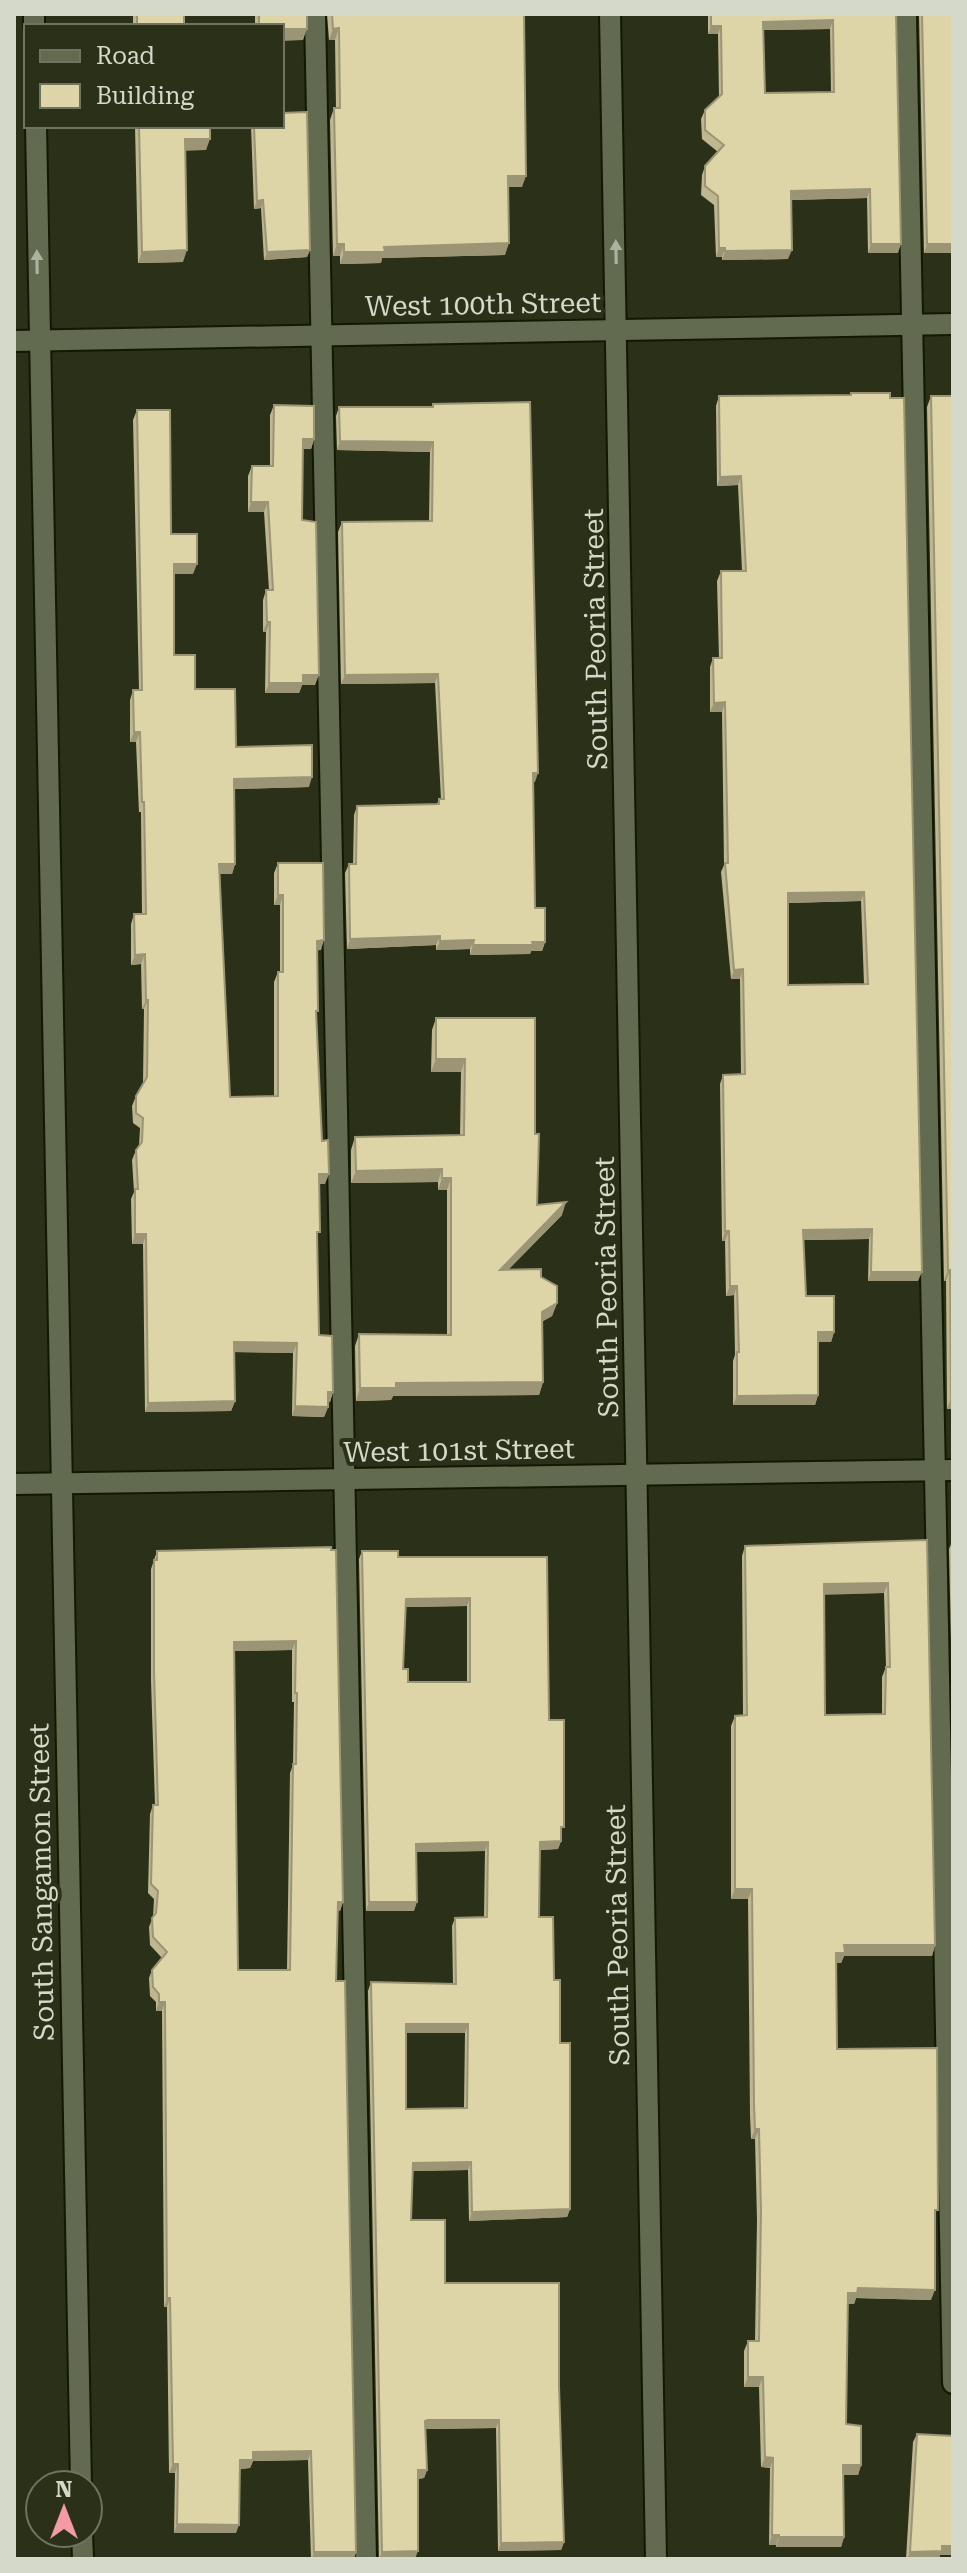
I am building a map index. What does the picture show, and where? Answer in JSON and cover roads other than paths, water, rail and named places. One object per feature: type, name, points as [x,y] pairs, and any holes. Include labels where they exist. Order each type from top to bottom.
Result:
[{"type":"street","points":[[315,14],[366,2559]]},
{"type":"street","name":"South Peoria Street","points":[[610,14],[656,2559]]},
{"type":"street","points":[[906,14],[943,1470],[953,2383]]},
{"type":"street","name":"South Sangamon Street","points":[[36,128],[81,2469]]},
{"type":"street","name":"West 100th Street","points":[[14,341],[953,324]]},
{"type":"street","name":"West 101st Street","points":[[14,1484],[943,1470]]}]
